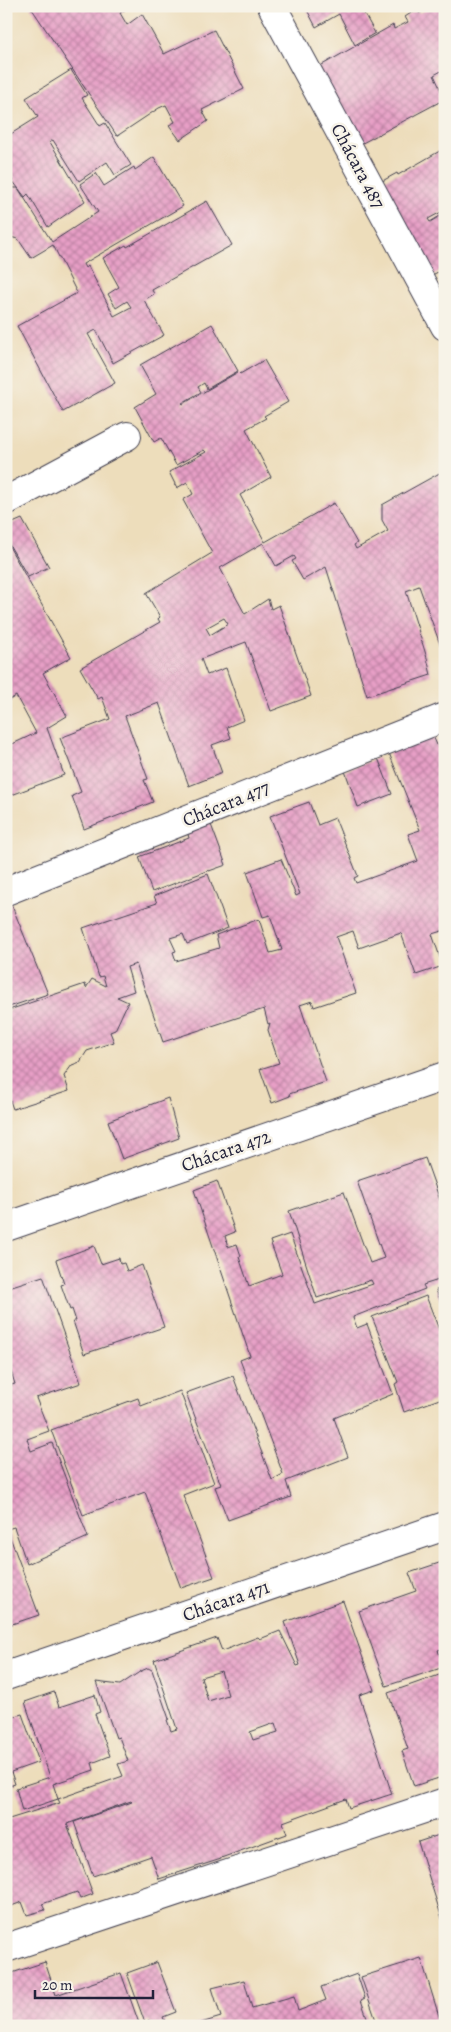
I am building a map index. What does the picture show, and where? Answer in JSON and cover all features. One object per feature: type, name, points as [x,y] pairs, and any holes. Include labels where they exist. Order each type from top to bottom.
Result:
[{"type":"street","name":"Chácara 487","points":[[272,6],[445,326]]},
{"type":"street","points":[[6,501],[127,436]]},
{"type":"street","name":"Chácara 477","points":[[6,891],[445,717]]},
{"type":"street","name":"Chácara 472","points":[[6,1227],[445,1076]]},
{"type":"street","name":"Chácara 471","points":[[6,1676],[445,1526]]},
{"type":"street","points":[[6,1948],[445,1802]]},
{"type":"building","points":[[30,6],[130,6],[120,13],[127,25],[142,14],[164,54],[214,30],[244,89],[202,110],[208,121],[180,140],[169,125],[175,122],[166,105],[117,136]]},
{"type":"building","points":[[305,6],[360,6],[375,33],[355,45],[339,14],[316,27]]},
{"type":"building","points":[[433,6],[445,6],[445,69],[434,75],[445,99],[355,147],[306,74],[393,25],[394,29],[408,22],[405,17],[417,9],[419,13]]},
{"type":"building","points":[[71,70],[87,95],[82,98],[100,126],[105,123],[131,165],[115,175],[107,162],[79,181],[53,140],[50,142],[85,201],[48,227],[28,194],[25,197],[9,176],[11,179],[9,180],[14,188],[18,188],[52,242],[98,212],[80,184],[96,173],[104,186],[134,167],[135,170],[154,157],[183,206],[83,264],[85,268],[88,266],[114,316],[131,307],[127,301],[116,308],[108,294],[119,287],[103,258],[126,245],[127,247],[207,201],[232,245],[152,290],[154,294],[144,300],[164,335],[113,363],[96,330],[88,334],[115,383],[63,412],[17,326],[77,293],[53,245],[31,258],[18,239],[6,236],[6,137],[38,117],[26,98]]},
{"type":"building","points":[[445,148],[445,210],[428,219],[430,222],[445,213],[445,268],[427,278],[375,185],[397,173],[398,175]]},
{"type":"building","points":[[212,324],[238,371],[207,389],[204,383],[198,387],[201,392],[183,404],[238,372],[240,374],[264,360],[288,402],[264,416],[266,418],[246,429],[271,477],[240,495],[265,542],[334,503],[357,543],[354,545],[356,549],[388,531],[382,520],[382,505],[445,470],[445,523],[442,524],[445,533],[445,547],[443,547],[445,552],[445,658],[419,586],[406,591],[431,675],[367,696],[326,567],[303,580],[292,561],[296,559],[294,556],[276,566],[263,543],[220,568],[245,614],[268,599],[271,609],[279,605],[311,696],[271,711],[246,642],[201,659],[207,675],[226,668],[244,720],[227,727],[231,738],[212,745],[222,773],[189,786],[159,703],[125,716],[148,779],[144,780],[153,802],[84,829],[72,796],[81,792],[60,738],[110,719],[102,697],[98,699],[80,668],[160,622],[158,619],[160,617],[146,593],[212,553],[183,500],[193,494],[187,482],[177,488],[169,472],[206,452],[204,450],[176,465],[161,438],[154,442],[135,407],[156,394],[140,365]],"holes":[[[224,618],[228,624],[210,635],[206,628]]]},
{"type":"building","points":[[22,519],[49,567],[28,577],[6,539],[6,526]]},
{"type":"building","points":[[6,541],[71,657],[43,673],[67,716],[47,728],[64,775],[9,796],[6,788],[6,747],[36,733],[16,696],[6,702]]},
{"type":"building","points":[[433,736],[445,763],[441,766],[445,774],[445,930],[432,934],[443,966],[416,975],[401,933],[359,948],[353,931],[336,937],[356,993],[314,1007],[312,1001],[300,1005],[326,1082],[289,1094],[290,1096],[272,1103],[260,1069],[279,1063],[268,1030],[270,1023],[268,1024],[264,1009],[163,1042],[136,964],[127,967],[134,991],[117,997],[128,1002],[115,1030],[110,1032],[114,1042],[87,1051],[80,1062],[72,1065],[64,1076],[69,1091],[13,1109],[6,1090],[6,1011],[85,984],[86,988],[92,979],[106,986],[103,976],[99,977],[83,928],[157,903],[154,896],[208,874],[228,928],[187,944],[183,934],[170,938],[176,951],[173,952],[176,961],[219,948],[216,935],[259,919],[270,953],[282,950],[270,915],[263,917],[247,872],[281,859],[296,896],[300,894],[270,816],[309,802],[318,825],[335,818],[358,876],[354,878],[356,883],[418,861],[408,834],[420,830],[389,753]]},
{"type":"building","points":[[378,758],[392,794],[358,807],[345,771]]},
{"type":"building","points":[[210,822],[226,865],[152,892],[139,857],[189,838],[187,831]]},
{"type":"building","points":[[10,901],[48,994],[6,1008],[6,902]]},
{"type":"building","points":[[168,1098],[179,1138],[122,1159],[108,1121]]},
{"type":"building","points":[[425,1158],[445,1214],[445,1278],[423,1285],[425,1289],[353,1317],[357,1328],[367,1324],[393,1394],[334,1418],[348,1457],[286,1481],[291,1497],[228,1520],[215,1487],[221,1485],[186,1393],[233,1376],[272,1480],[283,1474],[240,1360],[250,1356],[194,1190],[217,1181],[235,1232],[225,1236],[228,1247],[237,1244],[241,1256],[239,1257],[249,1286],[282,1274],[270,1241],[290,1234],[315,1304],[373,1284],[371,1280],[317,1298],[289,1211],[344,1192],[370,1263],[384,1258],[357,1181]]},
{"type":"building","points":[[94,1246],[101,1264],[119,1258],[120,1264],[124,1263],[127,1271],[142,1265],[164,1327],[84,1354],[73,1321],[76,1321],[72,1309],[70,1310],[61,1285],[64,1284],[56,1260]]},
{"type":"building","points":[[43,1276],[81,1383],[36,1398],[49,1431],[27,1439],[31,1451],[52,1443],[88,1537],[27,1564],[14,1527],[7,1529],[39,1615],[6,1626],[6,1371],[11,1385],[15,1384],[7,1359],[6,1288]]},
{"type":"building","points":[[445,1287],[445,1312],[436,1290]]},
{"type":"building","points":[[426,1296],[445,1345],[445,1397],[404,1412],[395,1384],[398,1382],[372,1317]]},
{"type":"building","points":[[180,1391],[214,1483],[183,1495],[214,1577],[181,1588],[145,1492],[83,1515],[51,1430],[138,1398],[141,1406]]},
{"type":"building","points":[[445,1561],[445,1648],[438,1650],[444,1667],[386,1686],[359,1611],[416,1591],[409,1573]]},
{"type":"building","points":[[343,1601],[374,1690],[359,1695],[392,1794],[349,1808],[346,1799],[283,1822],[287,1834],[221,1859],[159,1879],[151,1856],[93,1876],[74,1822],[131,1801],[67,1824],[93,1894],[80,1899],[77,1892],[42,1904],[45,1910],[27,1915],[22,1902],[6,1908],[6,1820],[60,1803],[58,1799],[123,1776],[118,1764],[128,1761],[119,1737],[116,1738],[96,1682],[120,1685],[141,1671],[148,1668],[152,1670],[169,1719],[167,1720],[171,1731],[177,1729],[154,1660],[217,1638],[222,1651],[280,1631],[297,1666],[300,1665],[285,1622]],"holes":[[[221,1671],[228,1695],[208,1701],[201,1677]],[[275,1723],[278,1732],[253,1740],[250,1732]]]},
{"type":"building","points":[[442,1674],[445,1682],[445,1776],[414,1786],[402,1751],[408,1749],[388,1693]]},
{"type":"building","points":[[54,1692],[59,1707],[95,1695],[100,1712],[95,1714],[110,1756],[92,1763],[94,1770],[53,1784],[58,1799],[22,1811],[16,1788],[50,1777],[25,1702]]},
{"type":"building","points":[[22,1714],[39,1762],[11,1772],[15,1784],[6,1787],[6,1719]]},
{"type":"building","points":[[445,1833],[445,1925],[444,1925],[418,1842]]},
{"type":"building","points":[[421,1958],[442,2026],[378,2026],[361,1977]]},
{"type":"building","points":[[45,1962],[56,1995],[121,1973],[140,2026],[6,2026],[6,1975]]},
{"type":"building","points":[[157,1962],[176,2012],[163,2017],[166,2024],[151,2026],[149,2020],[145,2023],[127,1973]]},
{"type":"building","points":[[357,1974],[365,1998],[361,2000],[370,2026],[191,2026],[221,2017],[212,1988],[244,1980],[252,2008],[294,1996],[298,2011],[326,2000],[321,1987]]}]
